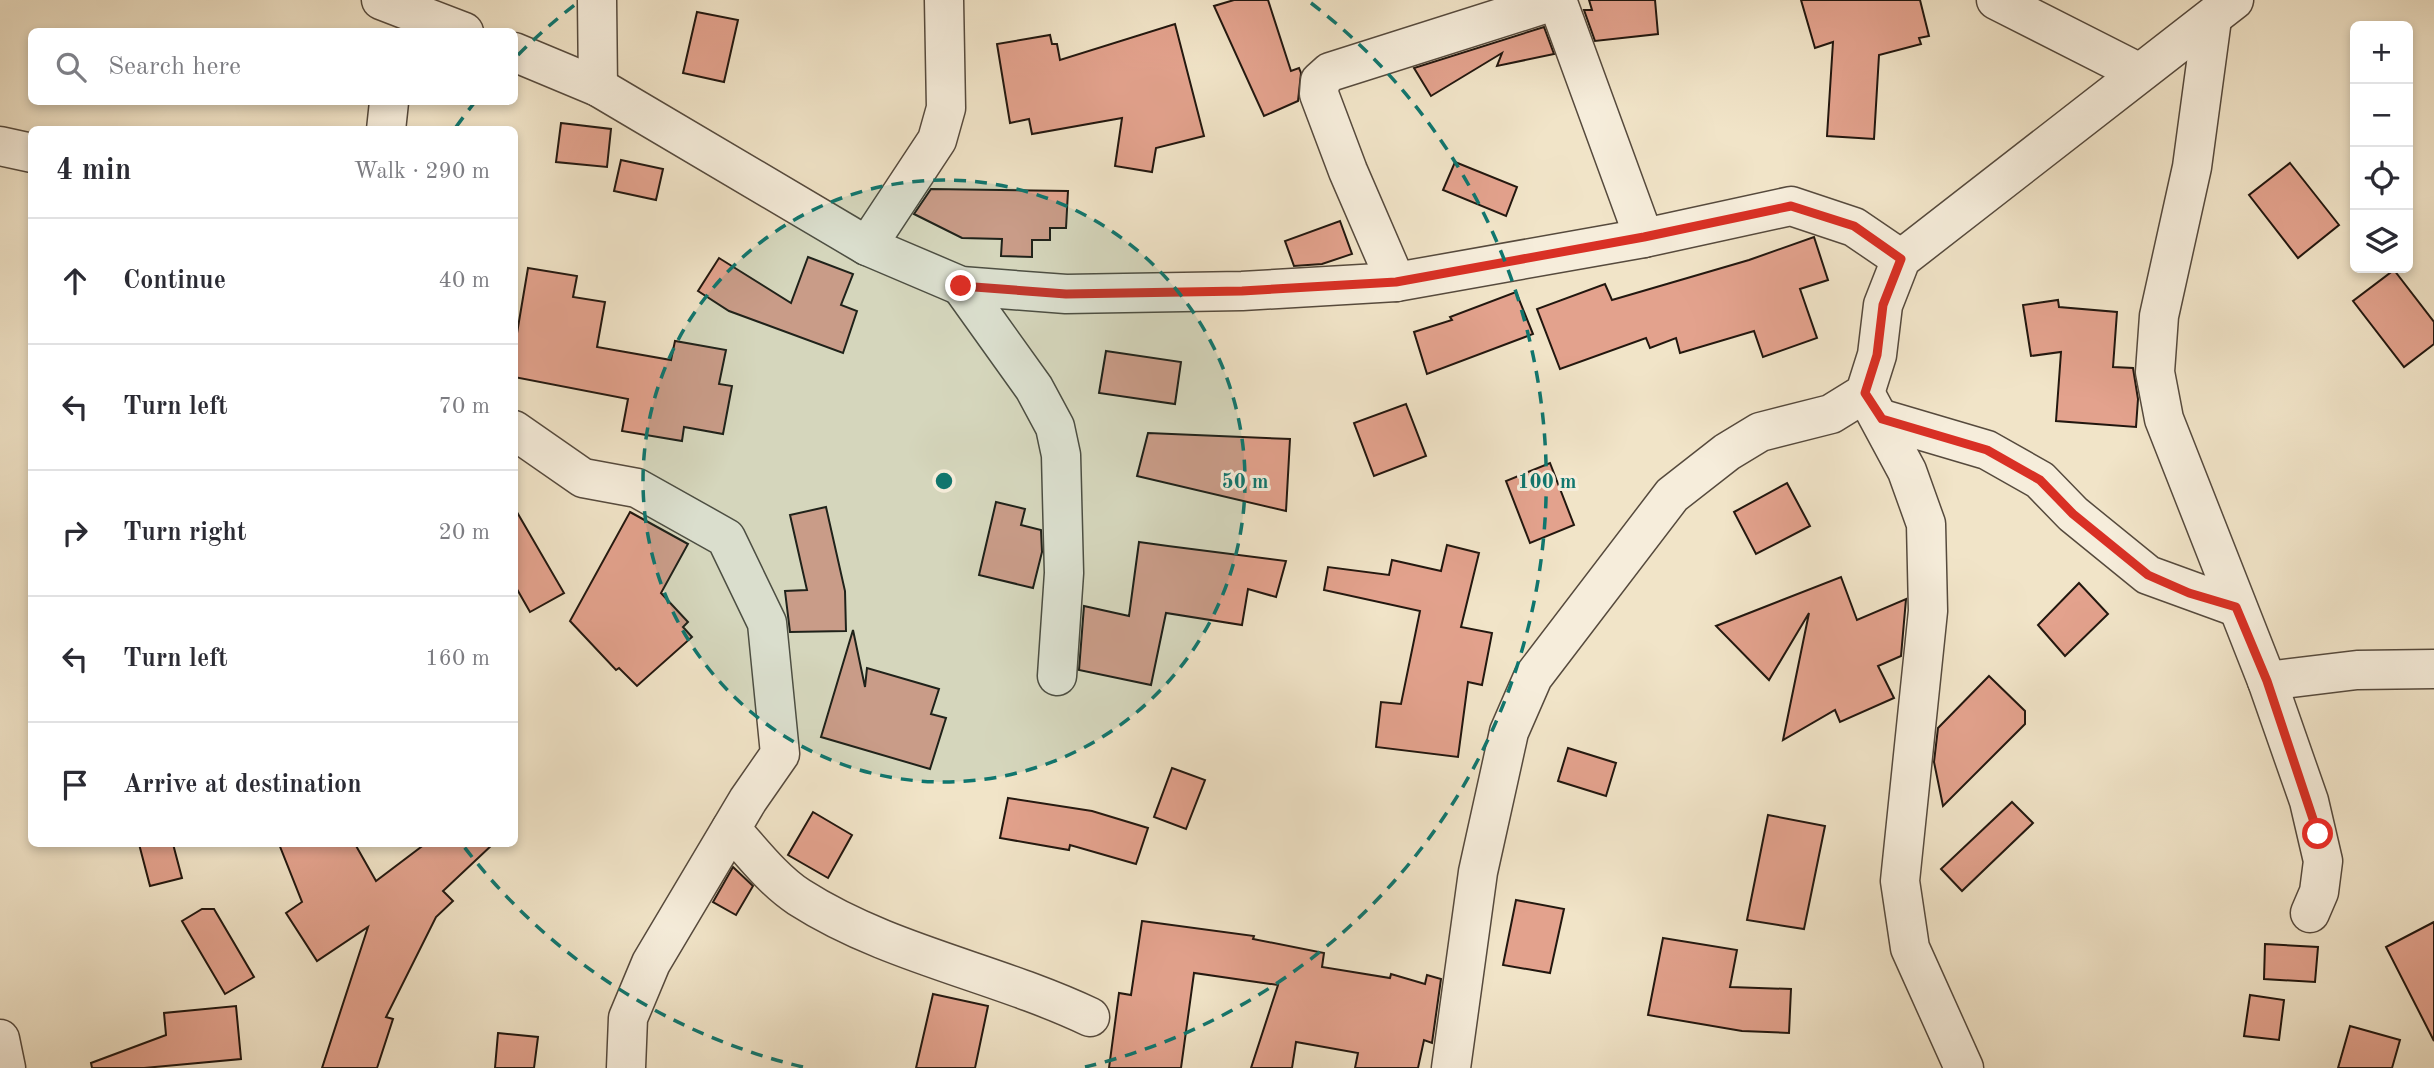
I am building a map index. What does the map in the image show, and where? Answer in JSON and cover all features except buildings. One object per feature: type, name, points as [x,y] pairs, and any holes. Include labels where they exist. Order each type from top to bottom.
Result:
[{"type":"street","points":[[597,0],[598,87]]},
{"type":"street","points":[[867,246],[937,140],[946,108],[944,0]]},
{"type":"street","points":[[1396,282],[1343,158],[1319,94],[1320,81],[1330,72],[1557,0],[1644,237]]},
{"type":"street","points":[[1996,0],[2138,72]]},
{"type":"street","points":[[394,9],[452,28]]},
{"type":"street","points":[[1964,1068],[1910,948],[1900,881],[1928,611],[1926,524],[1908,471],[1874,406],[1883,305],[1901,259],[2138,72],[2223,10]]},
{"type":"street","points":[[2223,10],[2159,316],[2155,372],[2164,419],[2267,681],[2318,834],[2323,861],[2319,892],[2310,913]]},
{"type":"street","points":[[518,54],[598,87],[867,246],[961,286],[1066,294],[1242,291],[1396,282],[1644,237],[1791,206],[1854,226],[1901,259]]},
{"type":"street","points":[[385,126],[389,105]]},
{"type":"street","points":[[0,146],[28,152]]},
{"type":"street","points":[[961,286],[1034,388],[1055,427],[1062,455],[1063,573],[1057,676]]},
{"type":"street","points":[[1451,1068],[1478,872],[1509,732],[1533,677],[1672,495],[1727,452],[1760,432],[1874,406],[1987,450],[2040,480],[2073,514],[2148,575],[2189,593],[2236,607]]},
{"type":"street","points":[[518,433],[583,478],[636,488],[726,538],[767,623],[780,754],[731,829],[651,963],[628,1018],[626,1068]]},
{"type":"street","points":[[2267,681],[2357,670],[2434,669]]},
{"type":"street","points":[[731,829],[797,895],[831,915],[887,941],[1048,997],[1090,1017]]},
{"type":"street","points":[[0,1039],[6,1068]]},
{"type":"route","points":[[961,286],[1066,294],[1242,291],[1396,282],[1644,237],[1791,206],[1854,226],[1901,259],[1883,305],[1877,355],[1865,393],[1882,419],[1987,450],[2040,480],[2073,514],[2148,575],[2189,593],[2236,607],[2267,681],[2318,834]]}]
